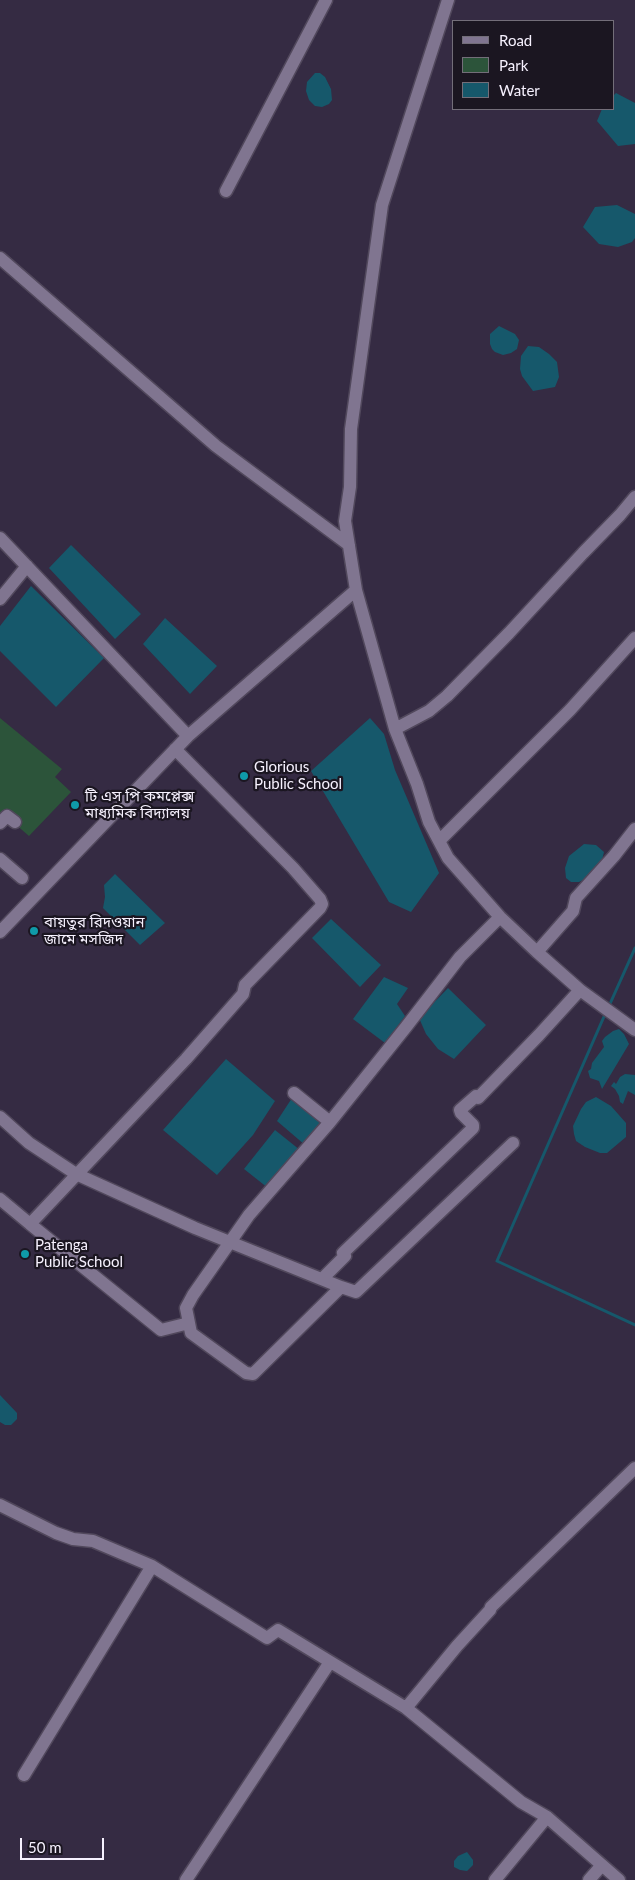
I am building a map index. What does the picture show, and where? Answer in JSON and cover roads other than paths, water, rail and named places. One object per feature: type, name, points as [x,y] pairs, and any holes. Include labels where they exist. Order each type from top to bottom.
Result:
[{"type":"street","points":[[226,191],[326,0]]},
{"type":"street","points":[[448,0],[382,205],[352,429],[350,486],[345,522],[356,590],[395,729],[417,784],[429,822],[448,858],[500,917],[537,952],[580,990],[635,1030]]},
{"type":"street","points":[[0,258],[216,446],[349,546]]},
{"type":"street","points":[[395,729],[429,711],[447,696],[509,633],[635,497]]},
{"type":"street","points":[[0,538],[188,736]]},
{"type":"street","points":[[0,599],[27,566]]},
{"type":"street","points":[[0,932],[188,736],[356,590]]},
{"type":"street","points":[[439,841],[570,710],[635,638]]},
{"type":"street","points":[[30,1224],[186,1059],[244,994],[245,985],[322,904],[320,898],[293,868],[175,749]]},
{"type":"street","points":[[0,823],[7,816],[15,822]]},
{"type":"street","points":[[537,952],[573,911],[576,898],[614,856],[635,829]]},
{"type":"street","points":[[0,859],[22,878]]},
{"type":"street","points":[[341,1287],[253,1374],[246,1373],[191,1333],[186,1308],[249,1215],[330,1122],[460,957],[500,917]]},
{"type":"street","points":[[322,1279],[345,1256],[343,1253],[473,1128],[473,1125],[460,1110],[476,1096],[478,1098],[539,1036],[580,990]]},
{"type":"street","points":[[294,1093],[330,1122]]},
{"type":"street","points":[[0,1117],[30,1143],[76,1174],[195,1228],[356,1292],[513,1143]]},
{"type":"street","points":[[0,1199],[161,1330],[189,1323]]},
{"type":"street","points":[[406,1708],[456,1646],[491,1607],[635,1468]]},
{"type":"street","points":[[0,1506],[56,1533],[73,1539],[93,1541],[152,1566],[266,1638],[278,1630],[406,1708],[521,1802],[547,1817],[619,1880]]},
{"type":"street","points":[[24,1775],[152,1566]]},
{"type":"street","points":[[186,1880],[330,1662]]},
{"type":"street","points":[[495,1880],[547,1817]]},
{"type":"street","points":[[589,1880],[602,1865]]},
{"type":"water","points":[[315,73],[320,73],[325,77],[331,89],[332,100],[329,104],[322,107],[315,106],[309,100],[306,91],[307,82]]},
{"type":"water","points":[[615,94],[635,103],[635,144],[618,146],[597,121],[602,110],[615,110]]},
{"type":"water","points":[[617,205],[635,214],[635,238],[632,242],[618,247],[599,244],[583,227],[595,207]]},
{"type":"water","points":[[499,326],[515,334],[519,340],[517,349],[511,353],[503,355],[492,349],[490,334]]},
{"type":"water","points":[[528,346],[539,347],[557,362],[559,377],[555,387],[533,391],[522,376],[520,369],[521,356]]},
{"type":"water","points":[[71,545],[141,614],[115,639],[49,568]]},
{"type":"water","points":[[31,586],[104,658],[56,707],[0,651],[0,626]]},
{"type":"water","points":[[165,618],[217,666],[190,694],[143,644]]},
{"type":"water","points":[[370,718],[384,734],[395,770],[439,873],[411,912],[389,902],[311,771]]},
{"type":"water","points":[[584,844],[596,845],[604,852],[601,864],[587,878],[579,882],[571,882],[566,878],[565,868],[569,856]]},
{"type":"water","points":[[115,874],[165,923],[140,945],[103,908],[105,897],[104,885]]},
{"type":"water","points":[[331,919],[381,965],[360,987],[312,938]]},
{"type":"water","points":[[384,977],[408,988],[397,1004],[405,1016],[385,1043],[353,1019]]},
{"type":"water","points":[[448,988],[486,1025],[454,1059],[438,1049],[426,1034],[419,1018]]},
{"type":"water","points":[[619,1029],[629,1044],[602,1089],[599,1081],[590,1078],[588,1071],[604,1047],[602,1041],[613,1031]]},
{"type":"water","points":[[226,1059],[275,1101],[253,1135],[217,1175],[163,1130]]},
{"type":"water","points":[[625,1074],[635,1075],[635,1095],[628,1091],[623,1104],[620,1102],[615,1089],[611,1086],[614,1082],[616,1084],[620,1077]]},
{"type":"water","points":[[596,1097],[611,1106],[626,1123],[626,1137],[607,1153],[600,1153],[585,1147],[576,1141],[574,1134],[573,1126],[581,1109],[586,1102]]},
{"type":"water","points":[[292,1098],[325,1123],[305,1145],[277,1121]]},
{"type":"water","points":[[275,1130],[300,1150],[268,1188],[244,1169]]},
{"type":"water","points":[[0,1395],[17,1413],[17,1419],[11,1425],[5,1425],[0,1422]]},
{"type":"water","points":[[467,1852],[473,1860],[473,1865],[467,1871],[454,1867],[454,1861],[458,1856]]},
{"type":"waterway","points":[[609,1006],[635,948]]},
{"type":"waterway","points":[[606,1012],[497,1261],[635,1325]]},
{"type":"place","name":"Glorious Public School","points":[[244,776]]},
{"type":"place","name":"টি এস পি কমপ্লেক্স মাধ্যমিক বিদ্যালয়","points":[[75,805]]},
{"type":"place","name":"বায়তুর রিদওয়ান জামে মসজিদ","points":[[34,931]]},
{"type":"place","name":"Patenga Public School","points":[[25,1254]]}]
